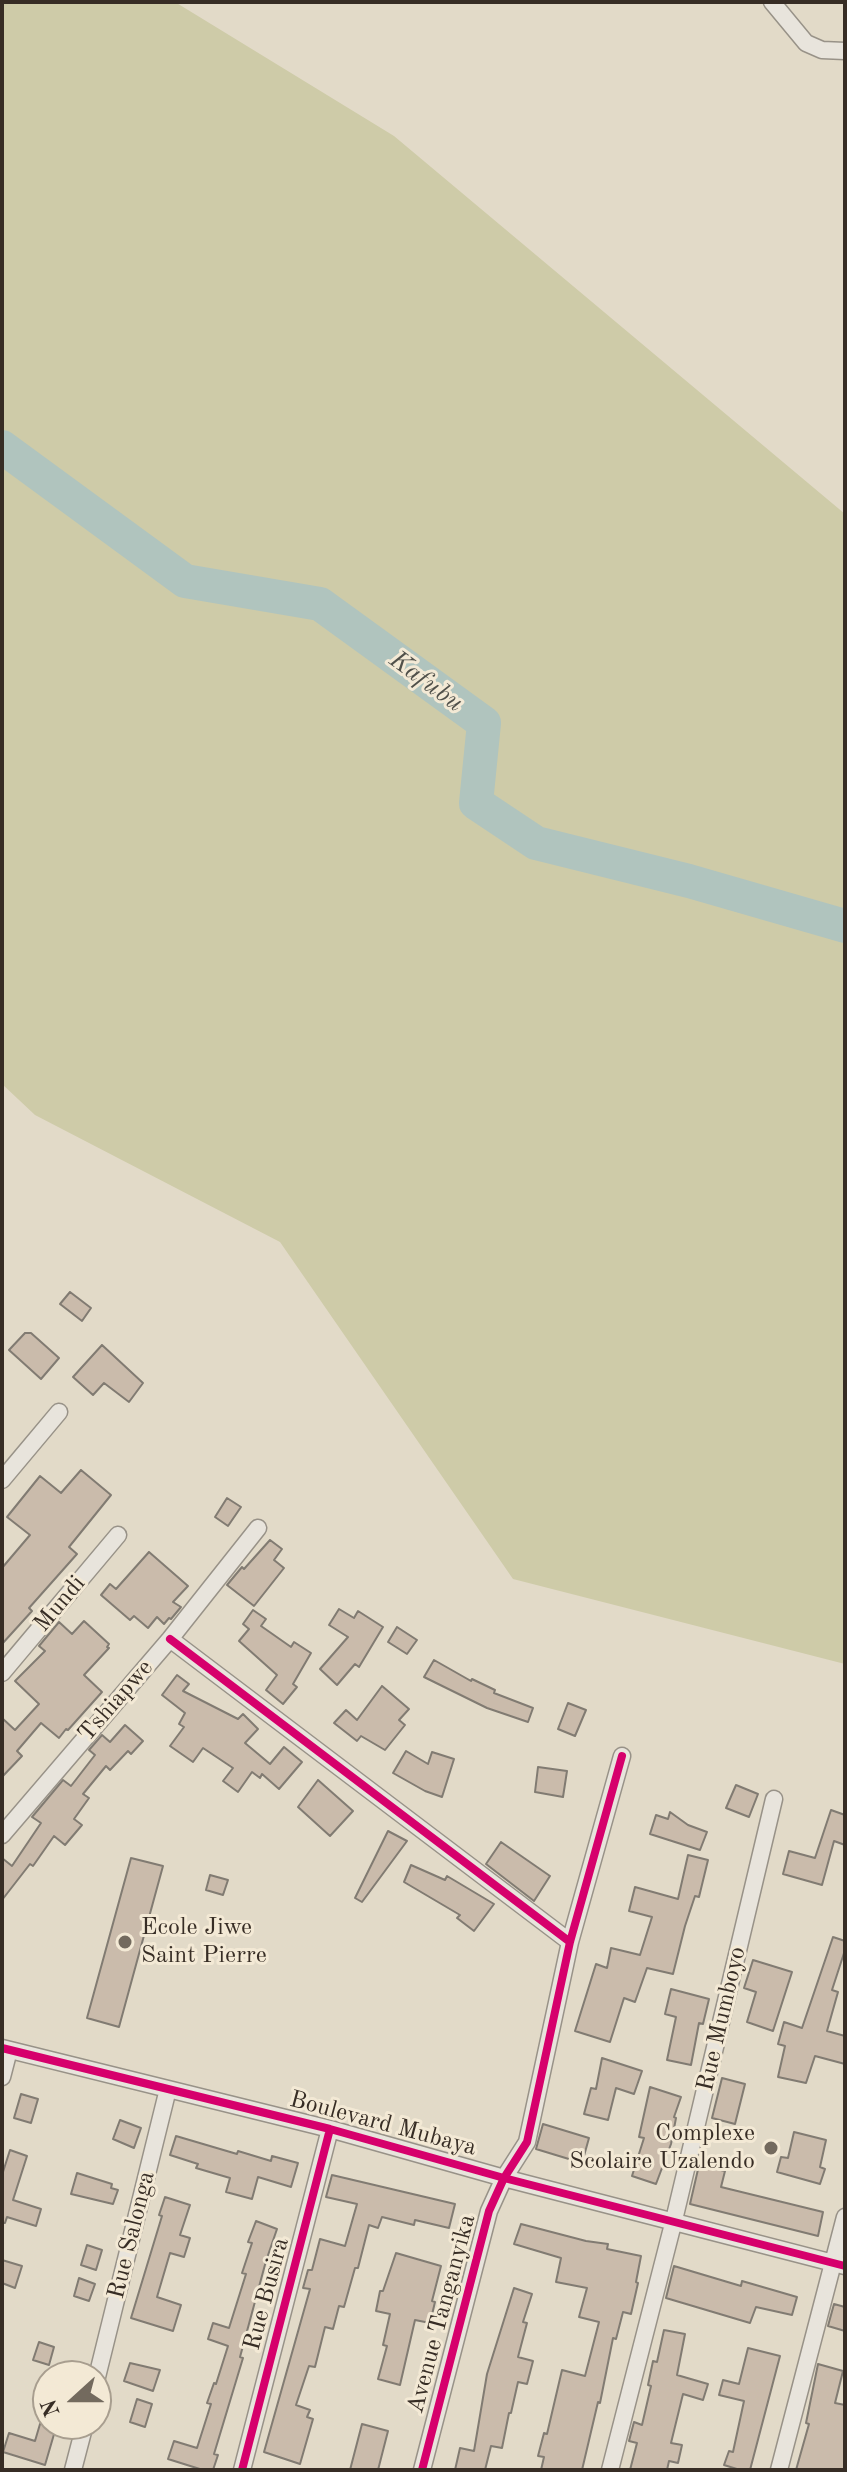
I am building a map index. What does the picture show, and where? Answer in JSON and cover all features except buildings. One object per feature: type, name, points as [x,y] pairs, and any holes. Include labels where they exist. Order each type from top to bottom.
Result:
[{"type":"street","points":[[772,2],[806,43],[822,50],[845,51]]},
{"type":"street","points":[[2,1480],[59,1412]]},
{"type":"street","name":"Tshiapwe","points":[[2,1835],[170,1639],[258,1528]]},
{"type":"street","name":"Mundi","points":[[2,1673],[118,1535]]},
{"type":"street","points":[[170,1639],[570,1942]]},
{"type":"street","name":"Avenue Tanganyika","points":[[422,2470],[489,2211],[504,2178],[527,2142],[570,1942],[622,1756]]},
{"type":"street","name":"Rue Mumboyo","points":[[610,2470],[674,2220],[774,1799]]},
{"type":"street","points":[[2,2077],[6,2049]]},
{"type":"street","name":"Boulevard Mubaya","points":[[6,2049],[330,2129],[504,2178],[840,2264]]},
{"type":"street","name":"Rue Salonga","points":[[101,2360],[168,2089]]},
{"type":"street","name":"Rue Busira","points":[[242,2470],[330,2129]]},
{"type":"street","points":[[779,2470],[840,2264],[845,2217]]},
{"type":"street","points":[[73,2470],[81,2440]]},
{"type":"shaded area","points":[[2,2],[175,2],[394,136],[845,514],[845,1664],[513,1579],[280,1242],[35,1115],[2,1084]]},
{"type":"waterway","name":"Kafubu","points":[[2,447],[185,581],[320,604],[484,723],[476,803],[536,843],[689,881],[845,926]]},
{"type":"cycle path","points":[[170,1639],[570,1942]]},
{"type":"cycle path","points":[[422,2470],[489,2211],[504,2178],[527,2142],[570,1942],[622,1756]]},
{"type":"cycle path","points":[[2,2048],[330,2129],[504,2178],[845,2266]]},
{"type":"cycle path","points":[[242,2470],[330,2129]]},
{"type":"place","name":"Ecole Jiwe Saint Pierre","points":[[125,1942]]},
{"type":"place","name":"Complexe Scolaire Uzalendo","points":[[771,2148]]}]
